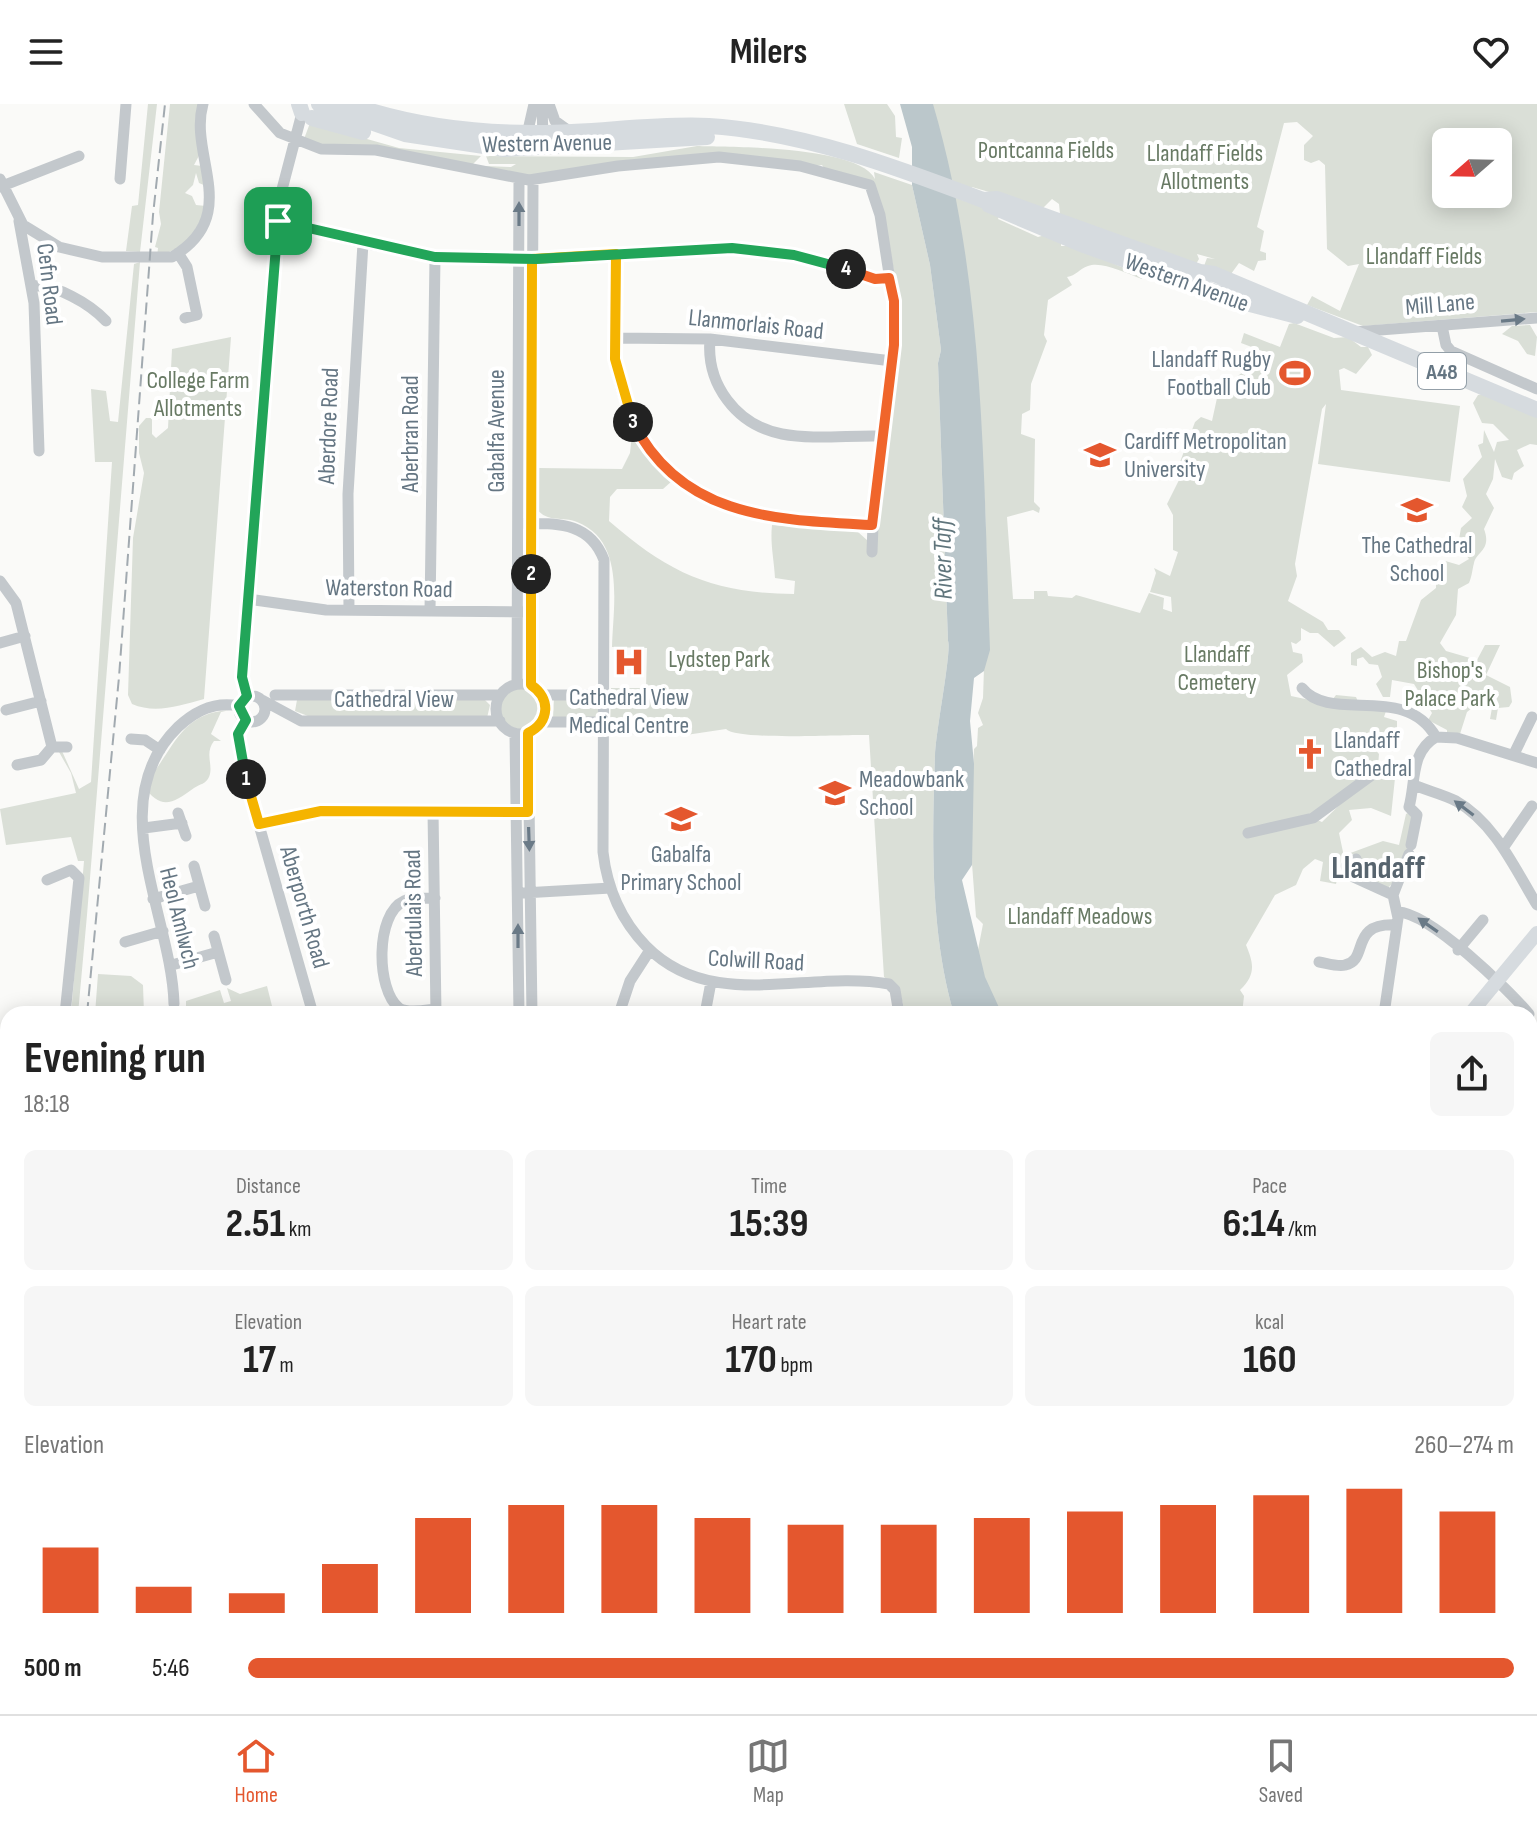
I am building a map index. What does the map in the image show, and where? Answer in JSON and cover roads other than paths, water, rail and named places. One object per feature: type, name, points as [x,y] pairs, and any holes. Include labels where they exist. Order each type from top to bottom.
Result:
[{"type":"highway","name":"Western Avenue","points":[[349,104],[450,129],[535,140],[570,131],[700,126],[768,132],[780,138]]},
{"type":"highway","name":"Western Avenue","points":[[308,110],[399,140],[780,138],[842,151],[983,200],[994,209],[1042,229],[1246,303],[1275,312],[1307,316],[1537,410]]},
{"type":"main road","points":[[1476,1006],[1537,933]]},
{"type":"street","points":[[120,179],[126,104]]},
{"type":"street","points":[[79,156],[1,184],[18,218],[46,241],[80,254],[159,259],[178,253],[199,230],[208,202],[210,181],[200,120],[203,104]]},
{"type":"street","points":[[254,104],[273,128],[321,149],[376,150],[519,179],[533,180],[618,166],[719,157],[778,162],[863,181],[876,196],[895,313],[872,525],[872,552]]},
{"type":"street","points":[[534,104],[535,140]]},
{"type":"street","points":[[535,140],[542,104]]},
{"type":"street","points":[[549,104],[555,121],[570,131]]},
{"type":"street","points":[[246,720],[242,677],[278,221],[282,184],[294,138],[308,110]]},
{"type":"street","name":"Gabalfa Avenue","points":[[519,179],[524,612],[531,685]]},
{"type":"street","name":"Gabalfa Avenue","points":[[524,523],[533,180]]},
{"type":"street","name":"Cefn Road","points":[[18,218],[32,286],[39,451]]},
{"type":"street","points":[[278,221],[363,243],[435,257],[532,259],[692,248],[750,249],[814,260],[875,279],[889,278]]},
{"type":"street","name":"Aberdore Road","points":[[349,610],[348,494],[363,243]]},
{"type":"street","points":[[178,253],[187,267],[197,315],[185,318]]},
{"type":"street","points":[[616,254],[615,338],[618,373],[633,422],[654,453],[687,486],[728,507],[756,515],[872,525]]},
{"type":"street","name":"Aberbran Road","points":[[430,611],[435,257]]},
{"type":"street","points":[[32,286],[58,290],[99,313],[106,321]]},
{"type":"street","name":"Mill Lane","points":[[1347,332],[1537,318]]},
{"type":"street","points":[[1442,326],[1446,345],[1451,351],[1537,389]]},
{"type":"street","name":"Llanmorlais Road","points":[[615,338],[710,339],[892,361]]},
{"type":"street","points":[[710,339],[709,369],[719,390],[733,406],[762,426],[790,435],[881,436]]},
{"type":"street","name":"Colwill Road","points":[[524,523],[575,528],[589,536],[603,555],[607,576],[602,838],[611,888],[628,923],[650,950],[682,974],[711,982],[747,986],[882,983],[895,990],[898,1006]]},
{"type":"street","points":[[0,581],[16,603],[52,747]]},
{"type":"street","name":"Waterston Road","points":[[248,599],[349,610],[524,612]]},
{"type":"street","name":"Gabalfa Avenue","points":[[517,684],[524,612]]},
{"type":"street","points":[[0,643],[25,636]]},
{"type":"street","points":[[515,734],[528,733],[542,722],[546,706],[542,695],[531,685],[517,684],[500,695],[497,707],[500,721],[515,734],[531,1006]]},
{"type":"street","points":[[1302,688],[1310,696],[1336,703],[1392,706],[1421,722],[1436,737],[1457,738],[1537,762]]},
{"type":"street","name":"Cathedral View","points":[[275,695],[500,695]]},
{"type":"street","points":[[289,717],[295,695]]},
{"type":"street","points":[[542,695],[604,695]]},
{"type":"street","points":[[262,700],[265,706],[262,717]]},
{"type":"street","name":"Cathedral View","points":[[243,701],[262,700],[289,717]]},
{"type":"street","points":[[6,710],[41,701]]},
{"type":"street","name":"Heol Amlwch","points":[[174,1004],[172,965],[144,860],[147,785],[160,750],[176,729],[203,709],[243,701]]},
{"type":"street","name":"Cathedral View","points":[[246,720],[289,717],[307,721],[500,721]]},
{"type":"street","points":[[1514,754],[1532,717]]},
{"type":"street","name":"Aberporth Road","points":[[246,720],[238,734],[239,750],[311,1006]]},
{"type":"street","points":[[542,722],[604,722]]},
{"type":"street","points":[[522,812],[528,733]]},
{"type":"street","points":[[1385,1006],[1398,912],[1393,895],[1410,850],[1417,815],[1409,807],[1413,779],[1423,748],[1436,737]]},
{"type":"street","points":[[131,739],[145,740],[160,750]]},
{"type":"street","points":[[17,765],[41,760],[52,747],[67,747]]},
{"type":"street","points":[[1248,833],[1313,818],[1376,772],[1387,769],[1462,805],[1503,848],[1537,905]]},
{"type":"street","points":[[1503,848],[1532,806]]},
{"type":"street","points":[[259,824],[321,811],[522,812]]},
{"type":"street","name":"Aberdulais Road","points":[[433,811],[436,1006]]},
{"type":"street","points":[[144,828],[180,818],[186,836]]},
{"type":"street","points":[[1356,859],[1346,866],[1349,875],[1393,895]]},
{"type":"street","points":[[194,866],[205,906]]},
{"type":"street","points":[[47,880],[71,870],[79,878],[66,1006]]},
{"type":"street","points":[[153,899],[199,886]]},
{"type":"street","points":[[524,893],[611,888]]},
{"type":"street","points":[[519,1006],[524,893]]},
{"type":"street","points":[[398,1006],[387,986],[381,957],[387,921],[397,906],[408,899],[435,898]]},
{"type":"street","points":[[1398,912],[1425,922],[1522,1006]]},
{"type":"street","points":[[1458,950],[1483,920]]},
{"type":"street","points":[[1319,962],[1346,965],[1353,961],[1367,930],[1373,926],[1397,925]]},
{"type":"street","points":[[125,942],[163,931]]},
{"type":"street","points":[[214,936],[226,980]]},
{"type":"street","points":[[622,1006],[630,981],[650,950]]},
{"type":"street","points":[[172,965],[218,952]]},
{"type":"street","points":[[706,1006],[711,982]]},
{"type":"railway","points":[[88,1006],[119,677],[153,215],[165,104]]},
{"type":"place","name":"Llandaff Rugby Football Club","points":[[1295,373]]},
{"type":"place","name":"Cardiff Metropolitan University","points":[[1100,455]]},
{"type":"place","name":"The Cathedral School","points":[[1417,510]]},
{"type":"place","name":"Cathedral View Medical Centre","points":[[629,662]]},
{"type":"place","name":"Llandaff Cathedral","points":[[1310,754]]},
{"type":"place","name":"Meadowbank School","points":[[835,793]]},
{"type":"place","name":"Gabalfa Primary School","points":[[681,819]]},
{"type":"district","name":"Llandaff","points":[[1378,867]]},
{"type":"park label","name":"Pontcanna Fields","points":[[1046,150]]},
{"type":"park label","name":"Llandaff Fields Allotments","points":[[1205,167]]},
{"type":"park label","name":"Llandaff Fields","points":[[1424,256]]},
{"type":"park label","name":"College Farm Allotments","points":[[198,394]]},
{"type":"park label","name":"Lydstep Park","points":[[719,659]]},
{"type":"park label","name":"Llandaff Cemetery","points":[[1217,668]]},
{"type":"park label","name":"Bishop's Palace Park","points":[[1450,684]]},
{"type":"park label","name":"Llandaff Meadows","points":[[1080,916]]},
{"type":"water label","name":"River Taff","points":[[942,559]]}]
